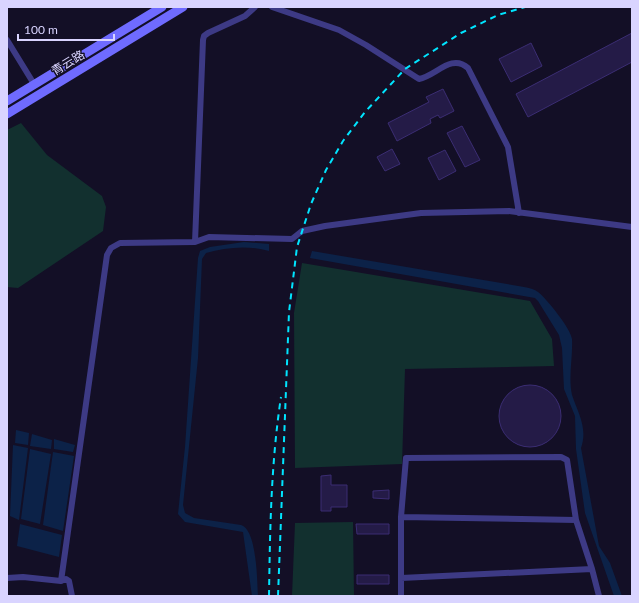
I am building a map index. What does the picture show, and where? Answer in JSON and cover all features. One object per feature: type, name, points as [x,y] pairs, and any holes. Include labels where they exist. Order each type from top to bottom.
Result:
[{"type":"street","name":"青云路","points":[[7,101],[162,7]]},
{"type":"street","name":"青云路","points":[[7,114],[182,7]]},
{"type":"street","points":[[195,242],[203,40],[208,33],[245,16],[255,7]]},
{"type":"street","points":[[272,7],[339,30],[366,44],[418,79],[451,63],[463,63],[468,68],[508,147],[519,213]]},
{"type":"street","points":[[7,40],[34,84]]},
{"type":"street","points":[[61,581],[107,255],[111,248],[120,243],[195,242],[209,237],[292,239],[302,231],[325,226],[421,213],[519,213],[632,227]]},
{"type":"street","points":[[401,596],[401,517],[406,458],[550,457],[561,457],[567,460],[576,520],[599,596]]},
{"type":"street","points":[[401,517],[576,520]]},
{"type":"street","points":[[401,578],[592,569]]},
{"type":"street","points":[[7,578],[23,577],[61,581],[66,579],[69,581],[72,596]]},
{"type":"green space","points":[[21,123],[47,155],[102,196],[106,207],[103,231],[18,288],[7,287],[7,130]]},
{"type":"green space","points":[[302,263],[530,301],[552,339],[554,366],[405,369],[402,464],[295,468],[294,313]]},
{"type":"green space","points":[[353,522],[354,596],[292,596],[295,523]]},
{"type":"water","points":[[244,242],[269,244],[269,251],[246,247],[229,248],[206,253],[202,259],[198,358],[183,505],[185,513],[194,518],[241,525],[246,529],[253,545],[255,556],[258,596],[252,596],[243,532],[185,522],[178,514],[185,447],[198,258],[200,251],[210,247]]},
{"type":"water","points":[[312,251],[526,287],[536,291],[547,301],[558,314],[571,334],[571,388],[583,427],[583,441],[581,448],[599,546],[610,563],[622,596],[614,596],[585,513],[576,449],[575,416],[564,389],[562,348],[559,335],[538,301],[535,298],[310,258]]},
{"type":"water","points":[[16,430],[29,433],[28,445],[15,443]]},
{"type":"water","points":[[32,434],[52,440],[51,449],[30,446]]},
{"type":"water","points":[[54,439],[75,445],[73,452],[54,449]]},
{"type":"water","points":[[13,445],[28,448],[19,520],[10,516]]},
{"type":"water","points":[[30,449],[51,454],[40,524],[21,519]]},
{"type":"water","points":[[53,452],[74,456],[63,531],[43,525]]},
{"type":"water","points":[[20,524],[62,535],[59,557],[17,546]]},
{"type":"building","points":[[632,33],[632,62],[528,117],[516,94]]},
{"type":"building","points":[[531,43],[542,66],[511,82],[499,59]]},
{"type":"building","points":[[443,89],[454,111],[440,118],[438,115],[430,119],[431,123],[397,141],[388,123],[429,102],[426,97]]},
{"type":"building","points":[[462,126],[480,160],[465,167],[447,133]]},
{"type":"building","points":[[392,149],[400,164],[385,171],[377,157]]},
{"type":"building","points":[[445,150],[456,171],[439,180],[428,158]]},
{"type":"building","points":[[524,385],[536,385],[552,394],[559,404],[561,416],[559,428],[552,438],[536,447],[524,447],[513,442],[504,433],[499,422],[499,410],[504,399],[513,390]]},
{"type":"building","points":[[331,475],[331,485],[347,485],[347,507],[331,507],[331,511],[321,511],[321,476]]},
{"type":"building","points":[[389,490],[389,499],[373,498],[373,491]]},
{"type":"building","points":[[356,524],[389,524],[389,534],[357,534]]},
{"type":"building","points":[[357,575],[389,575],[389,584],[357,584]]},
{"type":"railway","points":[[278,596],[289,312],[297,247],[311,204],[326,170],[343,141],[365,112],[405,69],[461,33],[498,15],[525,7]]},
{"type":"railway","points":[[269,596],[273,471],[281,397]]}]
